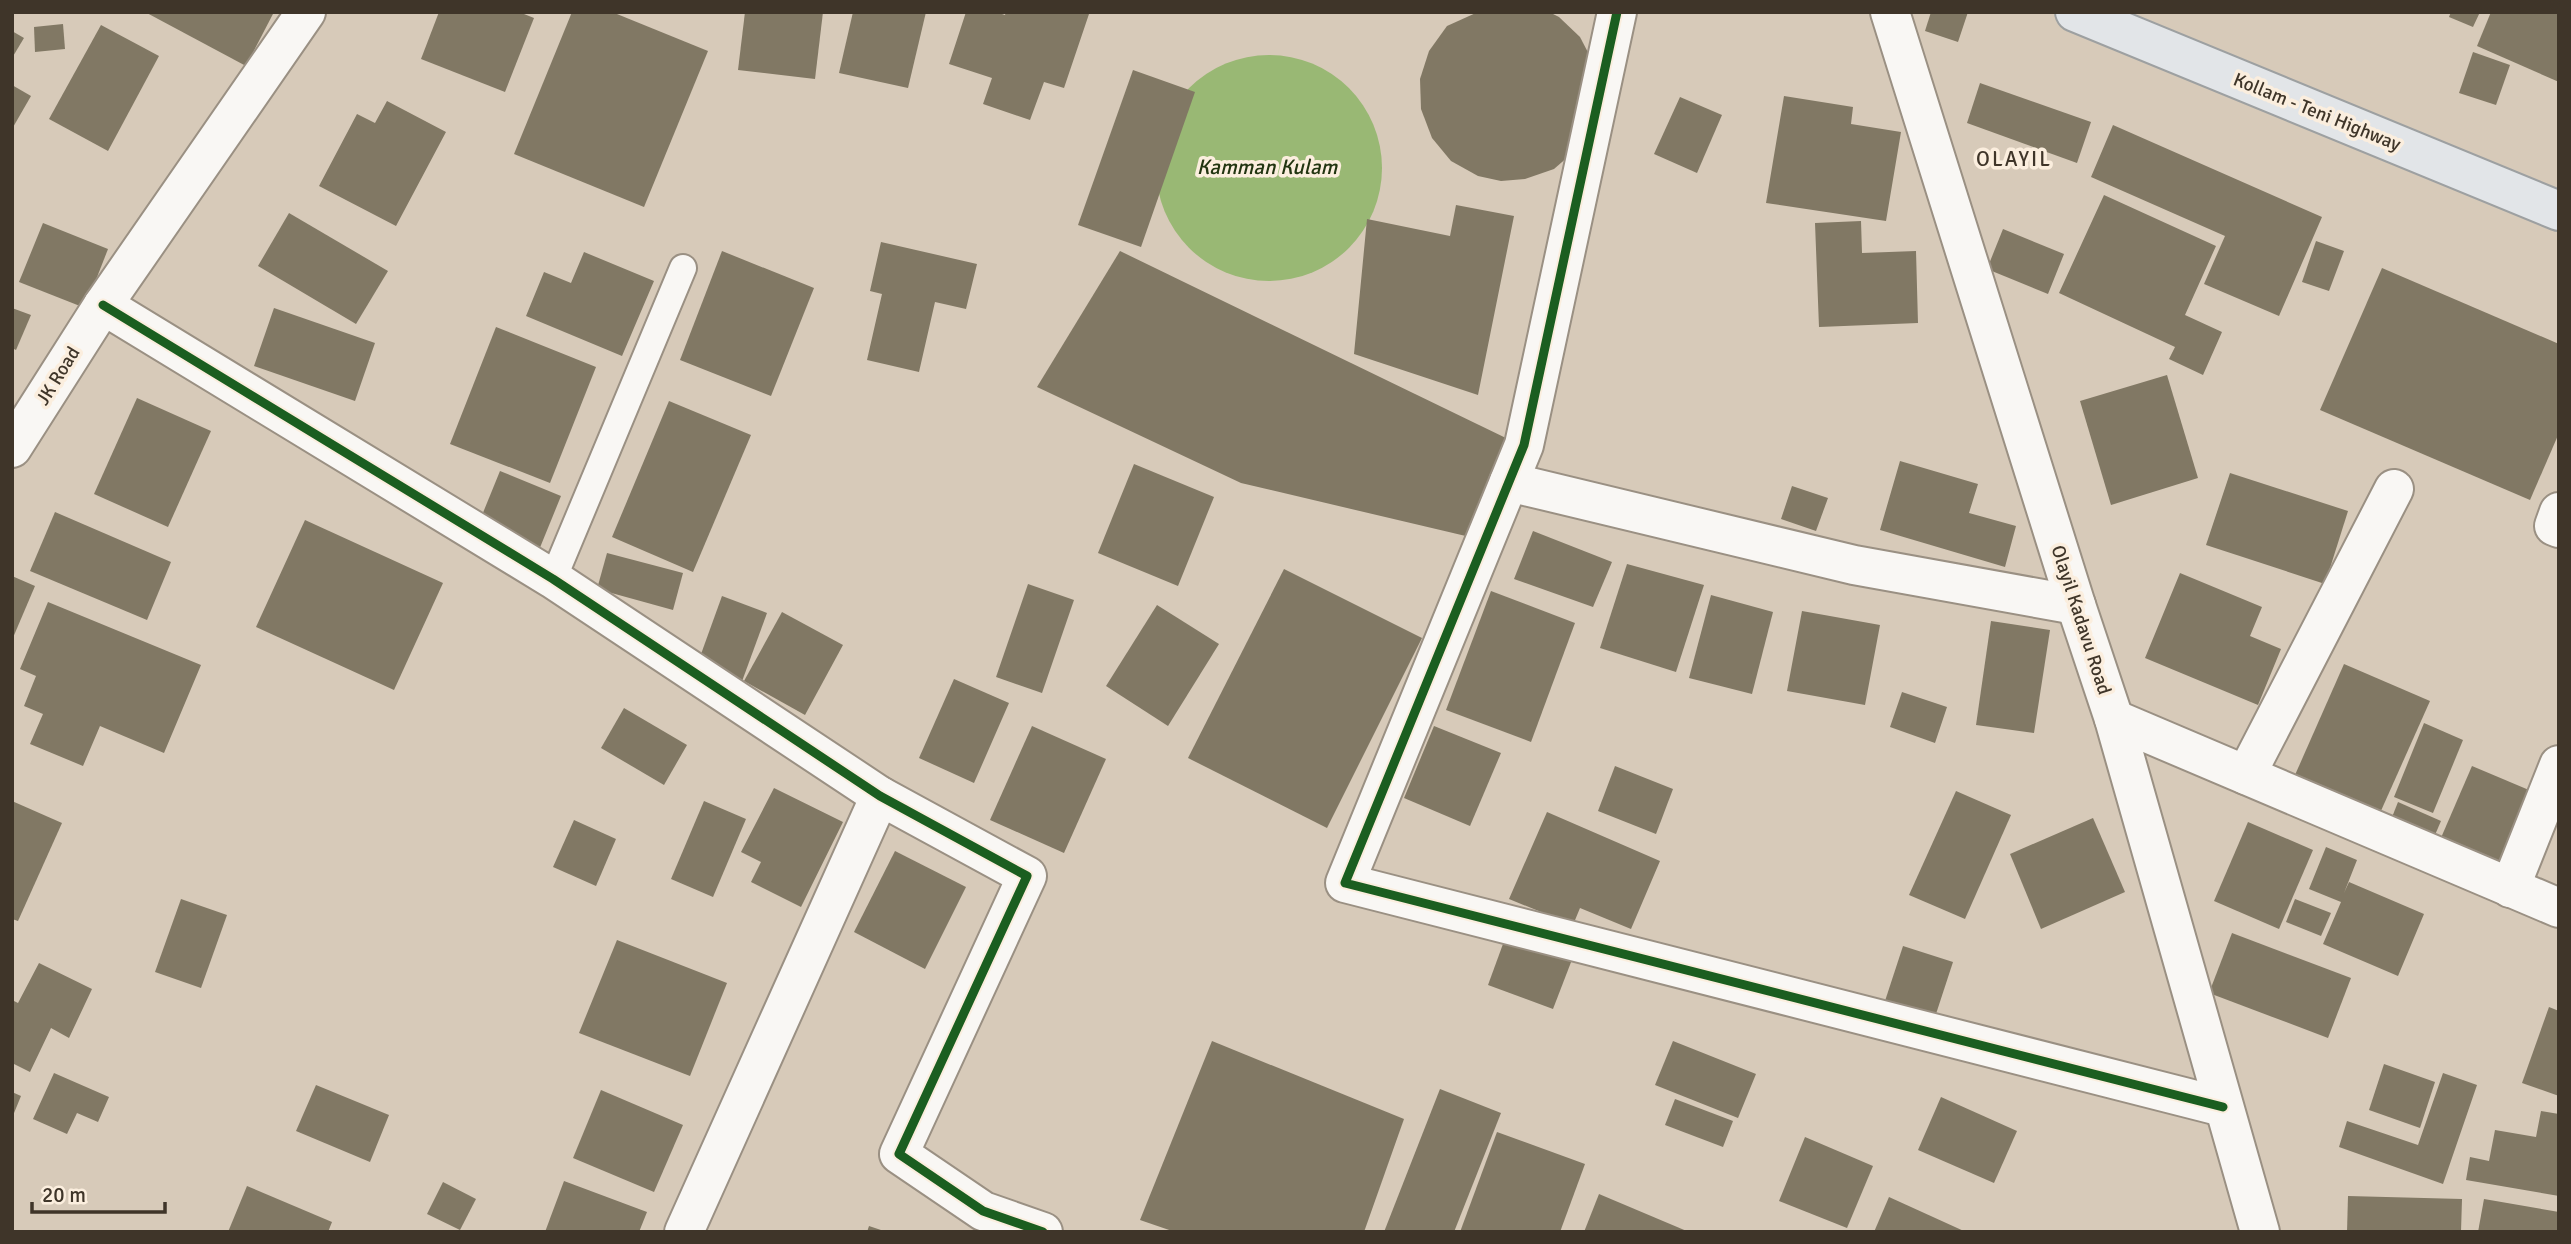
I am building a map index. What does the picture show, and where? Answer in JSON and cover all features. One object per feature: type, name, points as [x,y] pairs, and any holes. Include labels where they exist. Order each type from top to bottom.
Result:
[{"type":"main road","name":"Kollam - Teni Highway","points":[[2074,12],[2559,211]]},
{"type":"street","name":"JK Road","points":[[12,448],[103,305],[306,12]]},
{"type":"street","points":[[1617,12],[1524,445],[1345,883],[2223,1107]]},
{"type":"street","name":"Olayil Kadavu Road","points":[[1890,12],[2114,719],[2260,1232]]},
{"type":"street","points":[[103,305],[553,579],[880,796],[1027,876],[899,1154],[983,1211],[1043,1232]]},
{"type":"street","points":[[1509,482],[1854,565],[2076,605]]},
{"type":"street","points":[[2246,775],[2394,489]]},
{"type":"street","points":[[2559,512],[2554,526],[2559,528]]},
{"type":"street","points":[[2114,719],[2559,908]]},
{"type":"street","points":[[2510,888],[2559,765]]},
{"type":"street","points":[[684,1232],[880,796]]},
{"type":"lane","points":[[553,579],[683,268]]},
{"type":"water","name":"Kamman Kulam","points":[[1258,55],[1280,55],[1322,68],[1341,80],[1357,96],[1374,125],[1382,168],[1374,211],[1357,240],[1341,256],[1312,273],[1280,281],[1258,281],[1216,268],[1197,256],[1181,240],[1164,211],[1156,179],[1156,157],[1169,115],[1181,96],[1197,80],[1226,63]]},
{"type":"building","points":[[145,12],[274,12],[246,66]]},
{"type":"building","points":[[439,12],[519,12],[534,18],[505,92],[421,59]]},
{"type":"building","points":[[572,12],[612,12],[708,51],[644,207],[514,154]]},
{"type":"building","points":[[745,12],[823,12],[815,79],[738,70]]},
{"type":"building","points":[[853,12],[926,12],[908,88],[839,73]]},
{"type":"building","points":[[966,12],[996,12],[1005,15],[1006,12],[1089,14],[1064,88],[1044,82],[1030,120],[983,104],[992,78],[949,64]]},
{"type":"building","points":[[1478,12],[1549,12],[1559,17],[1580,37],[1594,64],[1577,149],[1554,169],[1525,179],[1501,181],[1478,176],[1451,161],[1432,138],[1421,109],[1420,79],[1429,51],[1447,26]]},
{"type":"building","points":[[1931,12],[1968,12],[1958,42],[1925,31]]},
{"type":"building","points":[[2451,12],[2480,12],[2473,27],[2449,17]]},
{"type":"building","points":[[2491,12],[2559,12],[2559,82],[2477,46]]},
{"type":"building","points":[[63,24],[65,49],[35,52],[34,27]]},
{"type":"building","points":[[101,25],[159,56],[108,151],[49,119]]},
{"type":"building","points":[[12,31],[24,38],[12,58]]},
{"type":"building","points":[[2473,52],[2510,65],[2496,105],[2459,93]]},
{"type":"building","points":[[1133,70],[1195,92],[1141,247],[1078,225]]},
{"type":"building","points":[[1980,83],[2091,122],[2077,163],[1967,123]]},
{"type":"building","points":[[12,85],[31,96],[12,129]]},
{"type":"building","points":[[1784,96],[1853,107],[1851,124],[1901,132],[1886,221],[1766,203]]},
{"type":"building","points":[[1680,97],[1722,115],[1697,173],[1654,154]]},
{"type":"building","points":[[387,101],[446,132],[396,226],[319,186],[357,114],[375,123]]},
{"type":"building","points":[[2113,125],[2322,217],[2279,316],[2204,284],[2225,236],[2091,177]]},
{"type":"building","points":[[2104,195],[2216,246],[2185,315],[2222,332],[2203,375],[2169,359],[2175,347],[2059,293]]},
{"type":"building","points":[[1456,205],[1514,216],[1478,395],[1354,354],[1367,219],[1450,236]]},
{"type":"building","points":[[289,213],[388,271],[356,324],[258,266]]},
{"type":"building","points":[[1861,221],[1862,253],[1916,251],[1918,323],[1819,327],[1815,223]]},
{"type":"building","points":[[43,223],[108,249],[85,308],[19,282]]},
{"type":"building","points":[[2003,229],[2064,254],[2048,294],[1987,269]]},
{"type":"building","points":[[2316,241],[2344,251],[2329,291],[2302,282]]},
{"type":"building","points":[[881,242],[977,264],[966,309],[935,302],[919,372],[867,360],[882,294],[870,291]]},
{"type":"building","points":[[722,251],[814,288],[771,396],[680,360]]},
{"type":"building","points":[[1120,251],[1510,440],[1470,537],[1241,483],[1037,387]]},
{"type":"building","points":[[584,252],[654,281],[622,356],[526,316],[544,272],[571,283]]},
{"type":"building","points":[[2382,268],[2559,344],[2559,433],[2530,500],[2320,410]]},
{"type":"building","points":[[12,308],[31,315],[16,350],[12,348]]},
{"type":"building","points":[[274,308],[375,343],[355,401],[254,366]]},
{"type":"building","points":[[496,327],[596,367],[550,483],[450,444]]},
{"type":"building","points":[[2167,375],[2198,478],[2111,505],[2080,401]]},
{"type":"building","points":[[137,398],[211,431],[168,527],[94,494]]},
{"type":"building","points":[[669,401],[751,435],[693,572],[612,537]]},
{"type":"building","points":[[1900,461],[1978,484],[1969,513],[2016,526],[2005,567],[1880,530]]},
{"type":"building","points":[[1134,464],[1214,497],[1178,586],[1098,553]]},
{"type":"building","points":[[500,471],[561,496],[539,550],[478,525]]},
{"type":"building","points":[[2230,473],[2348,511],[2325,584],[2206,545]]},
{"type":"building","points":[[1792,486],[1828,498],[1816,531],[1781,519]]},
{"type":"building","points":[[55,512],[171,562],[147,620],[30,571]]},
{"type":"building","points":[[305,520],[443,583],[394,690],[256,627]]},
{"type":"building","points":[[1533,531],[1612,562],[1593,607],[1514,579]]},
{"type":"building","points":[[607,553],[683,573],[673,610],[597,589]]},
{"type":"building","points":[[1627,564],[1704,585],[1676,672],[1600,648]]},
{"type":"building","points":[[1284,569],[1422,638],[1327,828],[1188,758]]},
{"type":"building","points":[[2180,573],[2262,607],[2250,636],[2281,649],[2258,705],[2145,658]]},
{"type":"building","points":[[12,576],[35,586],[12,640]]},
{"type":"building","points":[[1028,584],[1074,600],[1042,693],[996,677]]},
{"type":"building","points":[[1491,591],[1575,623],[1531,742],[1446,710]]},
{"type":"building","points":[[1711,595],[1773,612],[1752,694],[1689,678]]},
{"type":"building","points":[[722,596],[767,613],[737,695],[692,679]]},
{"type":"building","points":[[48,602],[201,665],[164,753],[100,726],[83,766],[30,744],[43,714],[24,706],[36,676],[20,669]]},
{"type":"building","points":[[1157,605],[1219,644],[1168,726],[1106,686]]},
{"type":"building","points":[[1802,611],[1880,625],[1865,705],[1787,691]]},
{"type":"building","points":[[782,612],[843,645],[805,715],[744,681]]},
{"type":"building","points":[[1991,621],[2050,630],[2034,733],[1976,725]]},
{"type":"building","points":[[2344,664],[2430,701],[2380,813],[2295,775]]},
{"type":"building","points":[[954,679],[1009,703],[974,783],[919,758]]},
{"type":"building","points":[[1902,692],[1947,707],[1935,743],[1890,727]]},
{"type":"building","points":[[624,708],[687,745],[664,785],[601,748]]},
{"type":"building","points":[[2424,723],[2463,740],[2433,813],[2394,797]]},
{"type":"building","points":[[1032,726],[1106,759],[1064,853],[990,820]]},
{"type":"building","points":[[1434,726],[1501,753],[1470,826],[1404,798]]},
{"type":"building","points":[[1615,766],[1673,789],[1656,834],[1598,811]]},
{"type":"building","points":[[2472,766],[2543,796],[2506,884],[2434,854]]},
{"type":"building","points":[[774,788],[843,822],[801,907],[751,882],[761,862],[741,852]]},
{"type":"building","points":[[1956,791],[2011,815],[1965,919],[1909,895]]},
{"type":"building","points":[[12,801],[62,823],[18,921],[12,919]]},
{"type":"building","points":[[704,801],[746,819],[713,897],[671,879]]},
{"type":"building","points":[[2398,802],[2441,821],[2425,858],[2383,840]]},
{"type":"building","points":[[1547,812],[1660,861],[1631,929],[1580,908],[1573,925],[1509,899]]},
{"type":"building","points":[[2093,818],[2125,892],[2041,929],[2010,854]]},
{"type":"building","points":[[574,820],[616,839],[596,886],[553,867]]},
{"type":"building","points":[[2248,822],[2313,850],[2279,929],[2214,901]]},
{"type":"building","points":[[2326,847],[2357,860],[2344,893],[2349,882],[2424,914],[2398,976],[2323,944],[2341,902],[2309,889]]},
{"type":"building","points":[[895,851],[966,887],[925,969],[854,932]]},
{"type":"building","points":[[181,899],[227,915],[201,988],[155,972]]},
{"type":"building","points":[[2295,899],[2331,913],[2321,936],[2286,922]]},
{"type":"building","points":[[1507,933],[1573,957],[1553,1009],[1488,985]]},
{"type":"building","points":[[2232,933],[2351,978],[2328,1038],[2209,993]]},
{"type":"building","points":[[617,940],[727,983],[690,1076],[579,1033]]},
{"type":"building","points":[[1903,946],[1953,962],[1935,1017],[1885,1001]]},
{"type":"building","points":[[39,963],[92,989],[69,1038],[51,1028],[30,1072],[12,1063],[12,1000],[18,1003]]},
{"type":"building","points":[[2549,1007],[2559,1011],[2559,1096],[2522,1083]]},
{"type":"building","points":[[1212,1041],[1404,1119],[1364,1232],[1175,1232],[1140,1220]]},
{"type":"building","points":[[1673,1041],[1756,1074],[1738,1118],[1655,1085]]},
{"type":"building","points":[[2384,1064],[2435,1082],[2420,1128],[2369,1110]]},
{"type":"building","points":[[54,1073],[109,1097],[98,1122],[77,1113],[67,1134],[33,1119]]},
{"type":"building","points":[[2443,1073],[2477,1085],[2443,1184],[2339,1147],[2347,1121],[2418,1145]]},
{"type":"building","points":[[316,1085],[389,1115],[370,1162],[296,1131]]},
{"type":"building","points":[[1440,1089],[1501,1113],[1454,1232],[1384,1232]]},
{"type":"building","points":[[601,1090],[683,1125],[654,1192],[573,1158]]},
{"type":"building","points":[[12,1092],[21,1096],[12,1118]]},
{"type":"building","points":[[1941,1097],[2017,1131],[1994,1183],[1918,1150]]},
{"type":"building","points":[[1675,1099],[1733,1121],[1723,1147],[1665,1125]]},
{"type":"building","points":[[2541,1111],[2559,1114],[2559,1196],[2466,1180],[2470,1157],[2489,1161],[2495,1130],[2536,1137]]},
{"type":"building","points":[[1497,1132],[1585,1164],[1560,1232],[1460,1232]]},
{"type":"building","points":[[1805,1137],[1873,1166],[1847,1228],[1779,1201]]},
{"type":"building","points":[[564,1181],[647,1212],[639,1232],[545,1232]]},
{"type":"building","points":[[443,1182],[476,1199],[460,1230],[427,1214]]},
{"type":"building","points":[[247,1186],[332,1222],[328,1232],[228,1232]]},
{"type":"building","points":[[1599,1194],[1689,1232],[1584,1232]]},
{"type":"building","points":[[2348,1196],[2462,1199],[2461,1232],[2347,1232]]},
{"type":"building","points":[[1889,1197],[1966,1232],[1874,1232]]},
{"type":"building","points":[[2484,1199],[2559,1212],[2559,1232],[2478,1232]]},
{"type":"building","points":[[869,1226],[884,1231],[884,1232],[867,1232]]},
{"type":"cycle path","points":[[1617,12],[1524,445],[1345,883],[2223,1107]]},
{"type":"cycle path","points":[[103,305],[553,579],[880,796],[1027,876],[899,1154],[983,1211],[1043,1232]]},
{"type":"district","name":"OLAYIL","points":[[2014,159]]}]
